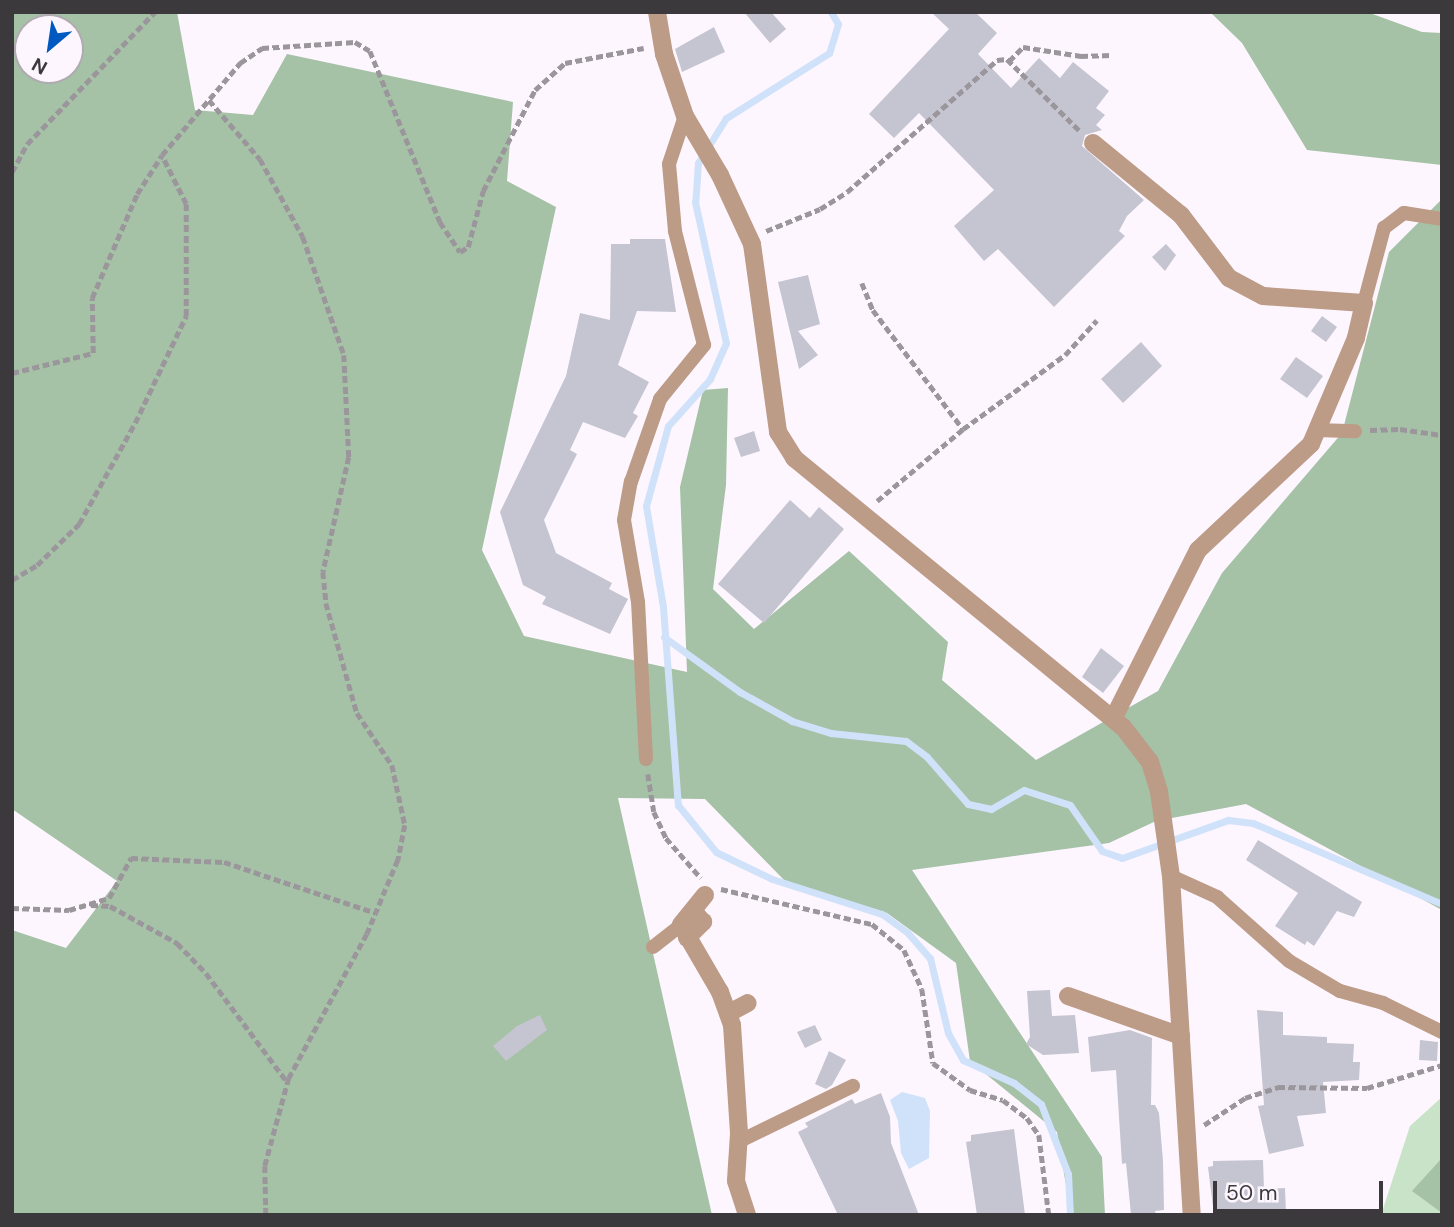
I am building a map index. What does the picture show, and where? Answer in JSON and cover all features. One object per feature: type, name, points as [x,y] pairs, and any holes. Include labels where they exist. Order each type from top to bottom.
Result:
[{"type":"street","points":[[657,12],[663,45],[685,116],[712,162],[749,238],[778,432],[794,458],[1112,719],[1150,762],[1164,822],[1170,870],[1192,1215]]},
{"type":"street","points":[[1093,143],[1181,215],[1229,278],[1263,296],[1364,303],[1356,338],[1311,443],[1198,550],[1112,719]]},
{"type":"street","points":[[707,887],[687,925],[729,1013],[738,1142],[736,1181],[747,1215]]},
{"type":"street","points":[[1068,996],[1181,1036]]},
{"type":"street","points":[[729,1013],[748,1003]]},
{"type":"lane","points":[[646,759],[638,602],[624,520],[631,482],[660,399],[704,345],[676,231],[669,164],[685,116]]},
{"type":"lane","points":[[1364,303],[1384,228],[1404,213],[1442,219]]},
{"type":"lane","points":[[1317,430],[1355,431]]},
{"type":"lane","points":[[1170,870],[1217,897],[1289,961],[1330,985],[1383,1003],[1442,1032]]},
{"type":"lane","points":[[653,947],[687,925]]},
{"type":"lane","points":[[738,1142],[853,1086]]},
{"type":"path","points":[[12,172],[27,144],[155,12]]},
{"type":"path","points":[[12,373],[93,353],[92,298],[137,194],[162,155],[240,63],[262,48],[355,42],[370,51],[440,222],[460,252],[468,247],[483,191],[535,90],[565,63],[663,45]]},
{"type":"path","points":[[1009,61],[1023,47],[1081,56],[1112,55]]},
{"type":"path","points":[[749,238],[820,209],[847,192],[996,60],[1009,61],[1093,143]]},
{"type":"path","points":[[209,100],[260,159],[303,237],[344,355],[349,457],[323,572],[326,603],[357,713],[392,765],[405,825],[398,860],[376,912],[288,1083],[265,1166],[266,1215]]},
{"type":"path","points":[[12,580],[37,565],[79,524],[135,423],[186,316],[186,204],[162,155]]},
{"type":"path","points":[[862,283],[873,310],[963,429]]},
{"type":"path","points":[[863,515],[963,429],[1065,355],[1097,320]]},
{"type":"path","points":[[1355,431],[1400,429],[1442,435]]},
{"type":"path","points":[[646,759],[654,811],[666,838],[707,887],[872,924],[904,950],[922,989],[933,1063],[970,1090],[1003,1100],[1027,1118],[1039,1135],[1049,1215]]},
{"type":"path","points":[[12,908],[69,910],[109,898],[131,858],[224,862],[376,912]]},
{"type":"path","points":[[86,905],[110,906],[177,943],[205,973],[288,1083]]},
{"type":"path","points":[[1187,1136],[1245,1098],[1278,1087],[1367,1088],[1442,1065]]},
{"type":"green space","points":[[12,12],[177,12],[195,110],[253,115],[287,54],[513,102],[507,181],[556,207],[482,550],[524,636],[687,672],[680,487],[703,390],[728,388],[726,485],[713,589],[754,629],[849,551],[948,642],[942,680],[1036,760],[1158,691],[1222,573],[1342,433],[1389,252],[1442,199],[1442,910],[1246,804],[1156,821],[1109,843],[912,870],[1102,1157],[1105,1215],[1071,1215],[1057,1132],[970,1061],[956,963],[887,913],[786,882],[705,799],[618,798],[712,1215],[12,1215],[12,930],[66,948],[117,881],[12,809]]},
{"type":"green space","points":[[1210,12],[1367,12],[1422,32],[1442,33],[1442,165],[1307,150],[1242,43]]},
{"type":"green space","points":[[1442,1097],[1442,1215],[1381,1215],[1410,1126]]},
{"type":"green space","points":[[1442,1158],[1442,1213],[1412,1191]]},
{"type":"water","points":[[902,1092],[925,1098],[930,1111],[929,1158],[909,1169],[901,1153],[898,1121],[890,1100]]},
{"type":"building","points":[[744,12],[771,12],[786,29],[770,43]]},
{"type":"building","points":[[931,12],[975,12],[997,33],[978,54],[1011,88],[1039,58],[1060,78],[1073,62],[1109,91],[1096,108],[1105,115],[1096,125],[1102,130],[1085,135],[1082,146],[1144,200],[1127,216],[1119,231],[1125,236],[1054,307],[998,249],[984,261],[954,226],[994,190],[919,113],[894,138],[869,114],[949,29]]},
{"type":"building","points":[[714,27],[725,52],[682,72],[675,49]]},
{"type":"building","points":[[630,239],[665,239],[676,312],[637,311],[618,365],[649,382],[633,413],[638,416],[625,438],[583,422],[570,450],[577,454],[544,520],[556,553],[612,583],[609,589],[628,599],[610,634],[542,604],[546,597],[523,585],[500,512],[566,376],[580,313],[610,320],[611,244],[630,244]]},
{"type":"building","points":[[1166,244],[1176,255],[1165,271],[1152,257]]},
{"type":"building","points":[[808,275],[820,324],[798,331],[818,355],[799,369],[778,282]]},
{"type":"building","points":[[1322,316],[1337,327],[1326,342],[1311,331]]},
{"type":"building","points":[[1141,342],[1162,366],[1123,403],[1101,379]]},
{"type":"building","points":[[1296,357],[1323,376],[1307,398],[1280,379]]},
{"type":"building","points":[[754,431],[760,451],[741,457],[734,438]]},
{"type":"building","points":[[790,500],[810,518],[819,507],[844,529],[764,623],[718,584]]},
{"type":"building","points":[[1101,648],[1124,666],[1103,693],[1082,677]]},
{"type":"building","points":[[1258,840],[1362,902],[1354,917],[1337,911],[1314,946],[1307,941],[1305,945],[1275,926],[1298,893],[1246,860]]},
{"type":"building","points":[[1050,990],[1052,1016],[1075,1015],[1079,1053],[1043,1055],[1026,1044],[1030,1037],[1027,991]]},
{"type":"building","points":[[1257,1010],[1283,1012],[1283,1035],[1327,1037],[1327,1043],[1354,1044],[1353,1062],[1360,1062],[1359,1080],[1323,1082],[1326,1113],[1297,1116],[1304,1146],[1269,1154],[1258,1106],[1264,1105]]},
{"type":"building","points":[[540,1015],[547,1030],[506,1061],[493,1046],[517,1026]]},
{"type":"building","points":[[815,1025],[822,1040],[805,1048],[797,1032]]},
{"type":"building","points":[[1130,1030],[1152,1038],[1151,1105],[1155,1105],[1159,1113],[1163,1161],[1164,1210],[1155,1211],[1156,1215],[1131,1215],[1126,1163],[1122,1164],[1116,1070],[1091,1072],[1088,1037]]},
{"type":"building","points":[[1420,1040],[1438,1042],[1437,1061],[1419,1060]]},
{"type":"building","points":[[829,1051],[846,1060],[832,1085],[826,1089],[815,1084]]},
{"type":"building","points":[[881,1093],[890,1117],[891,1143],[919,1215],[838,1215],[798,1132],[808,1127],[805,1123],[852,1099],[855,1104]]},
{"type":"building","points":[[1014,1129],[1025,1215],[977,1215],[966,1142],[971,1141],[971,1135]]},
{"type":"building","points":[[1263,1160],[1264,1189],[1285,1188],[1286,1214],[1214,1215],[1208,1167],[1213,1166],[1213,1161]]},
{"type":"waterway","points":[[831,12],[838,24],[829,53],[726,118],[698,163],[695,202],[726,343],[710,379],[668,426],[646,506],[663,607],[678,805],[716,852],[772,879],[882,914],[907,932],[930,958],[948,1033],[963,1060],[1014,1083],[1041,1104],[1068,1174],[1070,1215]]},
{"type":"waterway","points":[[664,637],[740,692],[792,721],[831,733],[906,741],[927,757],[968,804],[991,809],[1024,790],[1070,805],[1102,851],[1122,858],[1228,820],[1253,823],[1442,904]]}]
